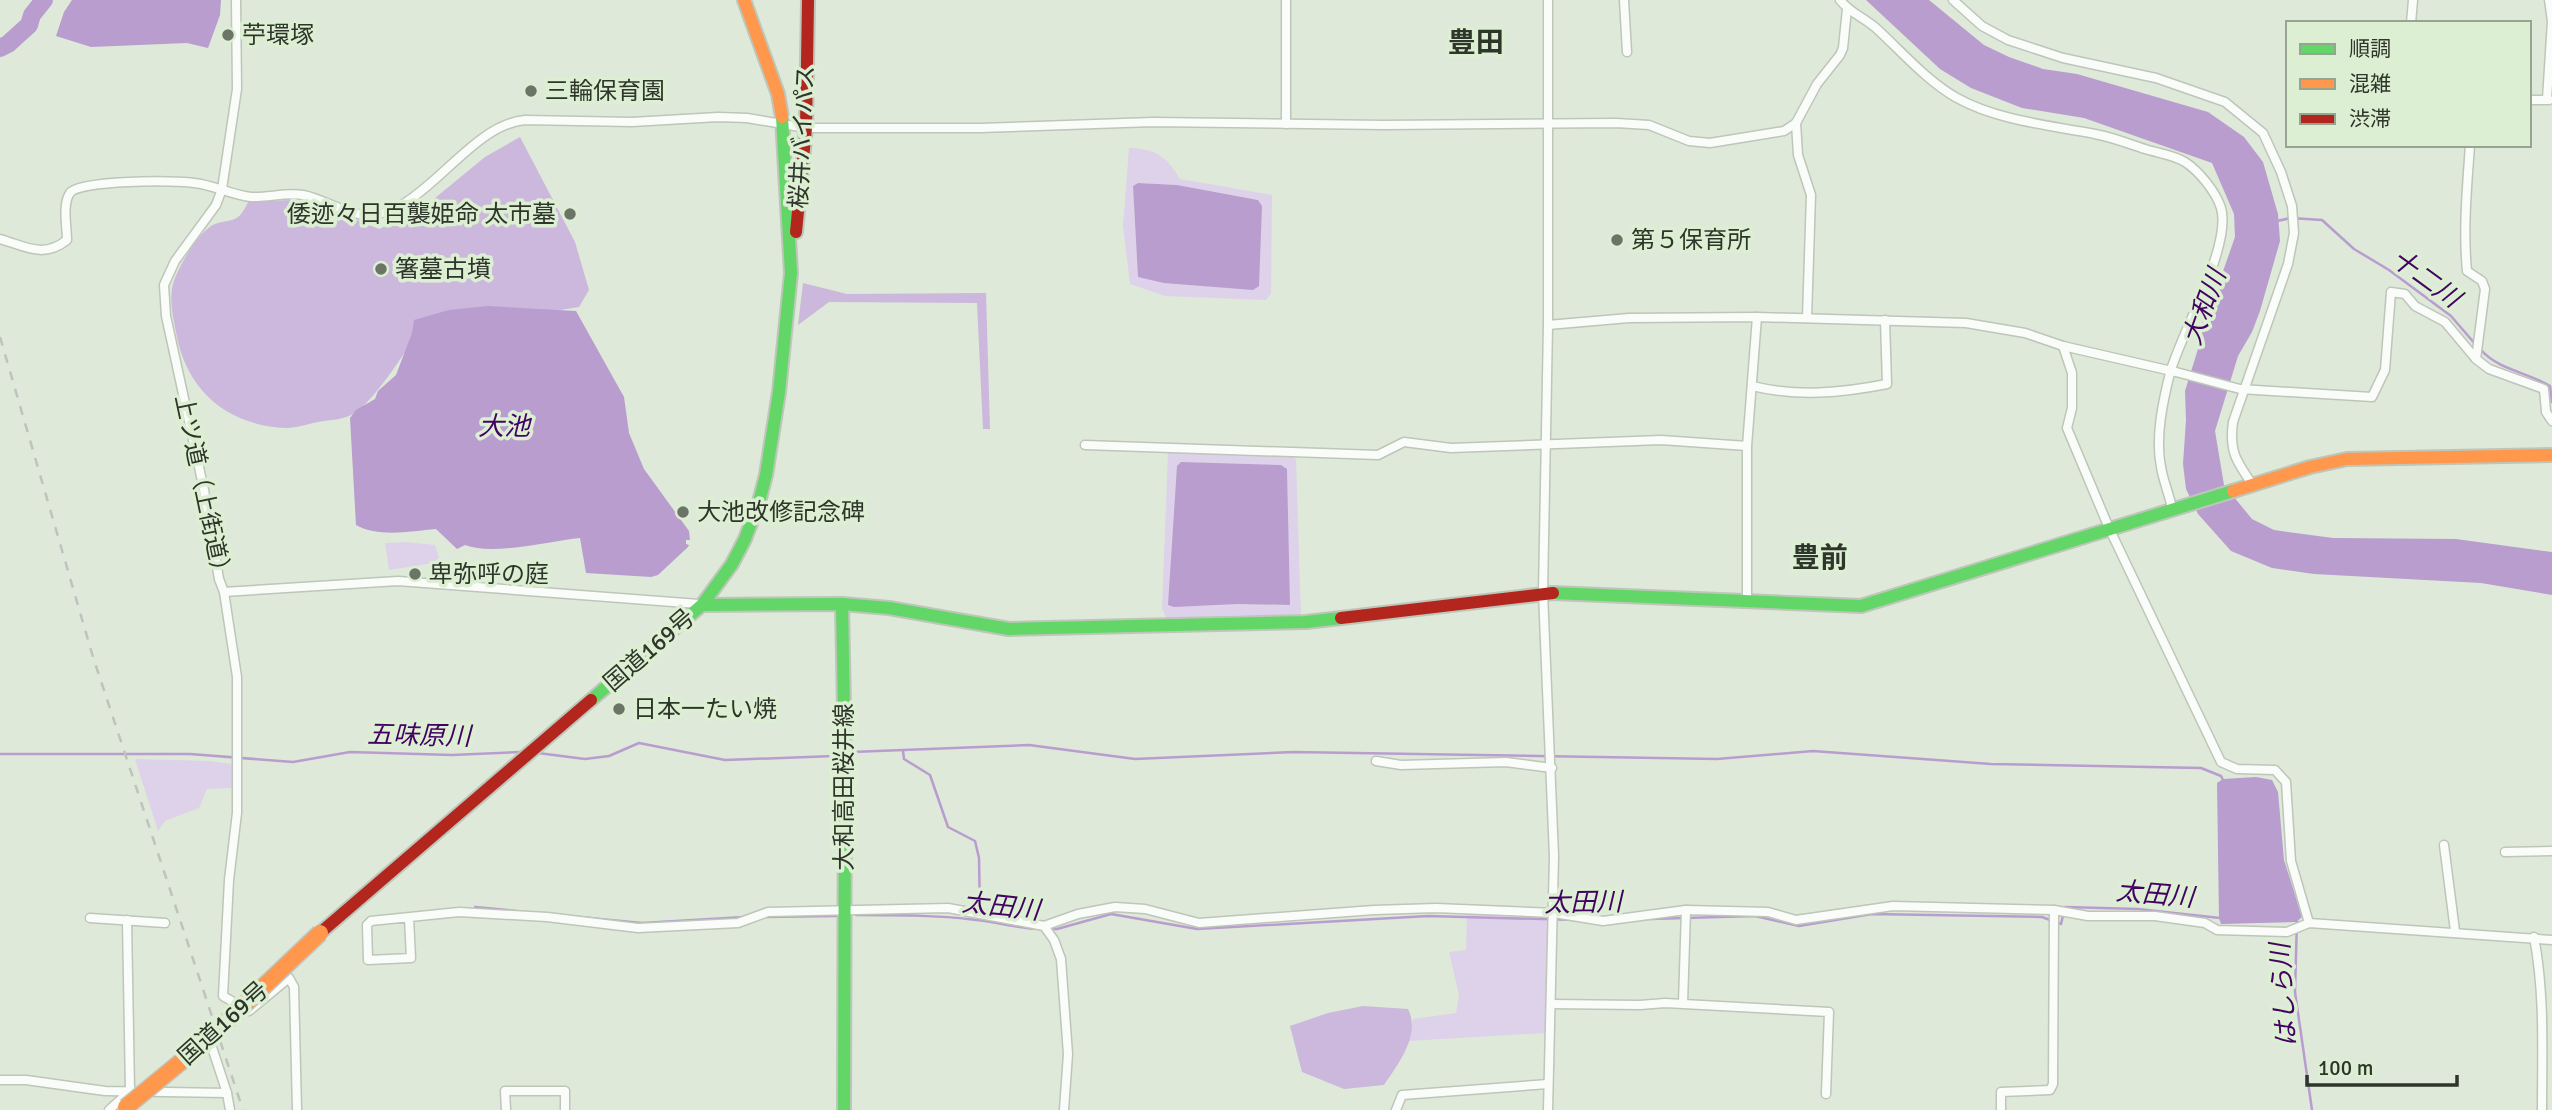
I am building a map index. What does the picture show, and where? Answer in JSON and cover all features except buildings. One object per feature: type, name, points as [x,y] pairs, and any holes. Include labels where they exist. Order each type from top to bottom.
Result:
[{"type":"main road","name":"国道169号","points":[[126,1103],[205,1042],[320,933],[702,605],[732,564],[746,539],[766,475],[779,392],[791,273],[783,125],[775,82],[744,0]]},
{"type":"main road","name":"桜井バイパス","points":[[791,273],[806,128],[808,0]]},
{"type":"main road","points":[[702,605],[842,604],[889,608],[1009,629],[1306,622],[1544,593],[1861,606],[2309,467],[2347,460],[2552,456]]},
{"type":"main road","name":"大和高田桜井線","points":[[842,604],[844,1110]]},
{"type":"street","name":"上ツ道（上街道）","points":[[236,0],[237,89],[222,189],[216,205],[175,261],[164,285],[166,316],[209,514],[237,677],[237,813],[229,880],[223,996],[249,1011],[289,978],[294,987],[297,1110]]},
{"type":"street","points":[[1286,0],[1286,124]]},
{"type":"street","points":[[1548,0],[1548,325],[1544,593],[1555,913],[1548,1110]]},
{"type":"street","points":[[1624,0],[1627,52]]},
{"type":"street","points":[[1840,0],[1847,9],[1876,28],[1956,97],[1992,112],[2098,134],[2185,162],[2201,177],[2220,205],[2223,219],[2221,236],[2173,371],[2160,425],[2160,466],[2176,507]]},
{"type":"street","points":[[1953,0],[1982,26],[2008,40],[2063,58],[2156,78],[2225,102],[2263,133],[2281,172],[2292,206],[2294,233],[2288,264],[2242,389],[2233,422],[2231,439],[2235,459],[2249,485]]},
{"type":"street","points":[[2411,21],[2413,0]]},
{"type":"street","points":[[2531,100],[2549,100],[2552,20],[2549,0]]},
{"type":"street","points":[[0,239],[28,249],[58,247],[67,240],[70,192],[77,187],[135,183],[191,182],[254,197],[299,195],[359,215],[384,213],[416,195],[489,134],[515,121],[632,122],[718,117],[747,118],[806,128],[980,128],[1153,122],[1649,125],[1689,141],[1710,143],[1784,131],[1796,123],[1817,84],[1843,48],[1847,9]]},
{"type":"street","points":[[1796,123],[1798,155],[1811,195],[1807,317]]},
{"type":"street","points":[[2470,147],[2464,230],[2467,271],[2482,281],[2485,289],[2476,359]]},
{"type":"street","points":[[1548,325],[1629,318],[1757,317],[1966,323],[2025,333],[2063,346],[2242,389],[2372,397],[2385,370],[2391,292],[2405,294],[2415,306],[2445,322],[2476,359],[2489,369],[2544,390],[2546,412],[2552,421]]},
{"type":"street","points":[[1747,603],[1747,446],[1757,317]]},
{"type":"street","points":[[1752,387],[1782,394],[1845,392],[1887,384],[1885,320]]},
{"type":"street","points":[[2063,346],[2071,373],[2072,408],[2067,428],[2109,528],[2221,762],[2237,769],[2275,770],[2286,782],[2291,861],[2309,923]]},
{"type":"street","points":[[1085,445],[1378,455],[1404,442],[1451,448],[1661,440],[1747,446]]},
{"type":"street","points":[[224,592],[398,581],[702,605]]},
{"type":"street","points":[[668,604],[677,612],[668,634]]},
{"type":"street","points":[[1376,761],[1401,765],[1506,762],[1552,768]]},
{"type":"street","points":[[2444,845],[2455,932]]},
{"type":"street","points":[[2505,852],[2552,851]]},
{"type":"street","points":[[408,918],[411,958],[368,960],[367,925],[371,921],[459,912],[547,917],[638,928],[738,923],[768,912],[948,908],[1044,926],[1078,914],[1115,907],[1145,909],[1199,923],[1436,908],[1555,913],[1603,921],[1686,910],[1768,912],[1796,920],[1893,906],[2054,910],[2088,916],[2155,916],[2205,923],[2217,930],[2287,932],[2309,923],[2552,940]]},
{"type":"street","points":[[1683,1003],[1686,910]]},
{"type":"street","points":[[2001,1110],[2001,1093],[2050,1090],[2053,1084],[2054,910]]},
{"type":"street","points":[[90,918],[165,923]]},
{"type":"street","points":[[126,1103],[127,920]]},
{"type":"street","points":[[1044,926],[1054,940],[1061,958],[1068,1054],[1064,1110]]},
{"type":"street","points":[[2534,937],[2543,1002],[2542,1110]]},
{"type":"street","points":[[1551,1004],[1683,1003],[1829,1012],[1826,1094]]},
{"type":"street","points":[[206,1029],[230,1110]]},
{"type":"street","points":[[0,1080],[26,1080],[105,1091],[126,1103]]},
{"type":"street","points":[[1396,1110],[1402,1095],[1548,1084]]},
{"type":"street","points":[[506,1110],[505,1091],[565,1091],[565,1110]]},
{"type":"street","points":[[109,1110],[126,1103],[227,1093]]},
{"type":"shaded area","name":"箸墓古墳","points":[[520,137],[575,242],[589,290],[579,307],[548,312],[428,317],[381,387],[359,410],[342,418],[290,428],[264,425],[227,412],[199,387],[181,353],[171,296],[175,277],[184,260],[209,228],[238,217],[248,202],[290,200],[321,205],[379,229],[418,212],[485,157]]},
{"type":"shaded area","points":[[1129,148],[1159,155],[1180,179],[1272,195],[1271,293],[1266,300],[1165,296],[1130,284],[1123,226]],"holes":[[[1138,183],[1177,185],[1258,200],[1138,277],[1133,186]]]},
{"type":"shaded area","points":[[803,283],[847,294],[986,293],[990,429],[983,429],[977,303],[829,302],[798,325]]},
{"type":"shaded area","points":[[1168,453],[1292,454],[1296,460],[1301,617],[1237,615],[1167,619],[1162,609]],"holes":[[[1287,469],[1289,605],[1237,604]]]},
{"type":"shaded area","points":[[385,543],[435,545],[440,562],[389,570]]},
{"type":"shaded area","points":[[135,759],[232,764],[232,788],[207,789],[199,808],[165,821],[158,831]]},
{"type":"shaded area","points":[[1467,913],[1549,916],[1545,1033],[1408,1041],[1413,1019],[1456,1013],[1459,995],[1449,952],[1466,950]]},
{"type":"shaded area","points":[[1363,1006],[1408,1009],[1411,1019],[1412,1029],[1406,1049],[1384,1085],[1344,1089],[1302,1072],[1290,1026],[1328,1013]]},
{"type":"water","points":[[72,0],[221,0],[220,15],[208,48],[187,43],[91,47],[56,36],[64,12]]},
{"type":"water","points":[[1866,0],[1929,0],[1984,45],[2009,57],[2043,69],[2077,74],[2208,112],[2244,137],[2263,162],[2278,214],[2280,241],[2260,311],[2238,356],[2215,431],[2224,485],[2252,519],[2274,530],[2333,538],[2456,539],[2552,552],[2552,595],[2481,583],[2314,574],[2272,568],[2231,551],[2198,514],[2186,489],[2183,464],[2185,391],[2202,336],[2202,318],[2214,297],[2235,237],[2234,214],[2212,163],[2084,118],[2022,108],[1971,88],[1940,69]]},
{"type":"water","points":[[1138,183],[1177,185],[1258,200],[1262,206],[1259,286],[1253,290],[1164,283],[1138,277],[1133,186]]},
{"type":"water","name":"大池","points":[[488,306],[576,311],[624,397],[629,433],[644,469],[689,531],[690,540],[686,540],[688,547],[658,575],[651,577],[586,573],[580,538],[522,547],[491,549],[465,545],[457,549],[436,529],[385,533],[356,525],[350,418],[356,410],[375,399],[378,391],[396,375],[412,333],[414,320],[449,310]]},
{"type":"water","points":[[1181,462],[1281,465],[1287,469],[1290,605],[1168,605],[1177,466]]},
{"type":"water","points":[[2256,777],[2272,780],[2278,792],[2284,860],[2302,917],[2296,922],[2221,924],[2217,783],[2223,779]]},
{"type":"waterway","points":[[0,48],[29,25],[32,15],[44,0]]},
{"type":"waterway","name":"十二川","points":[[2277,221],[2291,218],[2322,220],[2354,249],[2389,270],[2451,316],[2476,345]]},
{"type":"waterway","name":"十二川","points":[[2481,350],[2496,362],[2550,386],[2552,402]]},
{"type":"waterway","name":"五味原川","points":[[538,753],[585,759],[609,756],[639,743],[725,760],[834,756]]},
{"type":"waterway","points":[[852,752],[1029,745],[1135,759],[1293,752],[1717,759],[1813,751],[1991,764],[2201,768],[2221,776],[2223,780]]},
{"type":"waterway","name":"五味原川","points":[[903,751],[904,759],[930,775],[948,827],[975,841],[979,858],[980,913]]},
{"type":"waterway","name":"五味原川","points":[[0,754],[190,754],[293,762],[350,752],[452,755],[521,752]]},
{"type":"waterway","name":"太田川","points":[[475,907],[642,923],[744,917]]},
{"type":"waterway","name":"太田川","points":[[1650,919],[1755,916],[1799,926],[1872,914],[2042,917],[2061,924],[2065,907],[2138,909],[2220,918]]},
{"type":"waterway","name":"太田川","points":[[1048,929],[1111,914],[1197,929],[1428,916],[1577,920]]},
{"type":"waterway","name":"太田川","points":[[856,915],[946,917],[1041,929]]},
{"type":"waterway","name":"太田川","points":[[764,917],[836,916]]},
{"type":"waterway","name":"はしら川","points":[[2297,919],[2295,992],[2312,1110]]},
{"type":"railway","points":[[0,337],[93,657],[243,1110]]},
{"type":"traffic: fast","points":[[591,700],[702,605],[732,564],[759,502],[779,392],[791,273],[782,117]]},
{"type":"traffic: fast","points":[[1553,593],[1861,606],[2233,491]]},
{"type":"traffic: fast","points":[[842,604],[889,608],[1009,629],[1306,622],[1341,618]]},
{"type":"traffic: fast","points":[[702,605],[842,604],[845,762],[844,1110]]},
{"type":"traffic: slow","points":[[744,0],[778,94],[782,117]]},
{"type":"traffic: slow","points":[[2233,491],[2310,467],[2347,459],[2552,455]]},
{"type":"traffic: slow","points":[[126,1107],[205,1042],[320,933]]},
{"type":"traffic: jam","points":[[796,232],[806,128],[808,0]]},
{"type":"traffic: jam","points":[[1341,618],[1553,593]]},
{"type":"traffic: jam","points":[[320,933],[591,700]]},
{"type":"place","name":"苧環塚","points":[[228,35]]},
{"type":"place","name":"三輪保育園","points":[[531,91]]},
{"type":"place","name":"倭迹々日百襲姫命 太市墓","points":[[570,214]]},
{"type":"place","name":"第５保育所","points":[[1617,240]]},
{"type":"place","name":"箸墓古墳","points":[[381,269]]},
{"type":"place","name":"大池改修記念碑","points":[[683,512]]},
{"type":"place","name":"卑弥呼の庭","points":[[415,574]]},
{"type":"place","name":"日本一たい焼","points":[[619,709]]},
{"type":"district","name":"豊田","points":[[1476,42]]},
{"type":"district","name":"豊前","points":[[1820,557]]},
{"type":"water label","name":"大和川","points":[[2204,307]]}]
